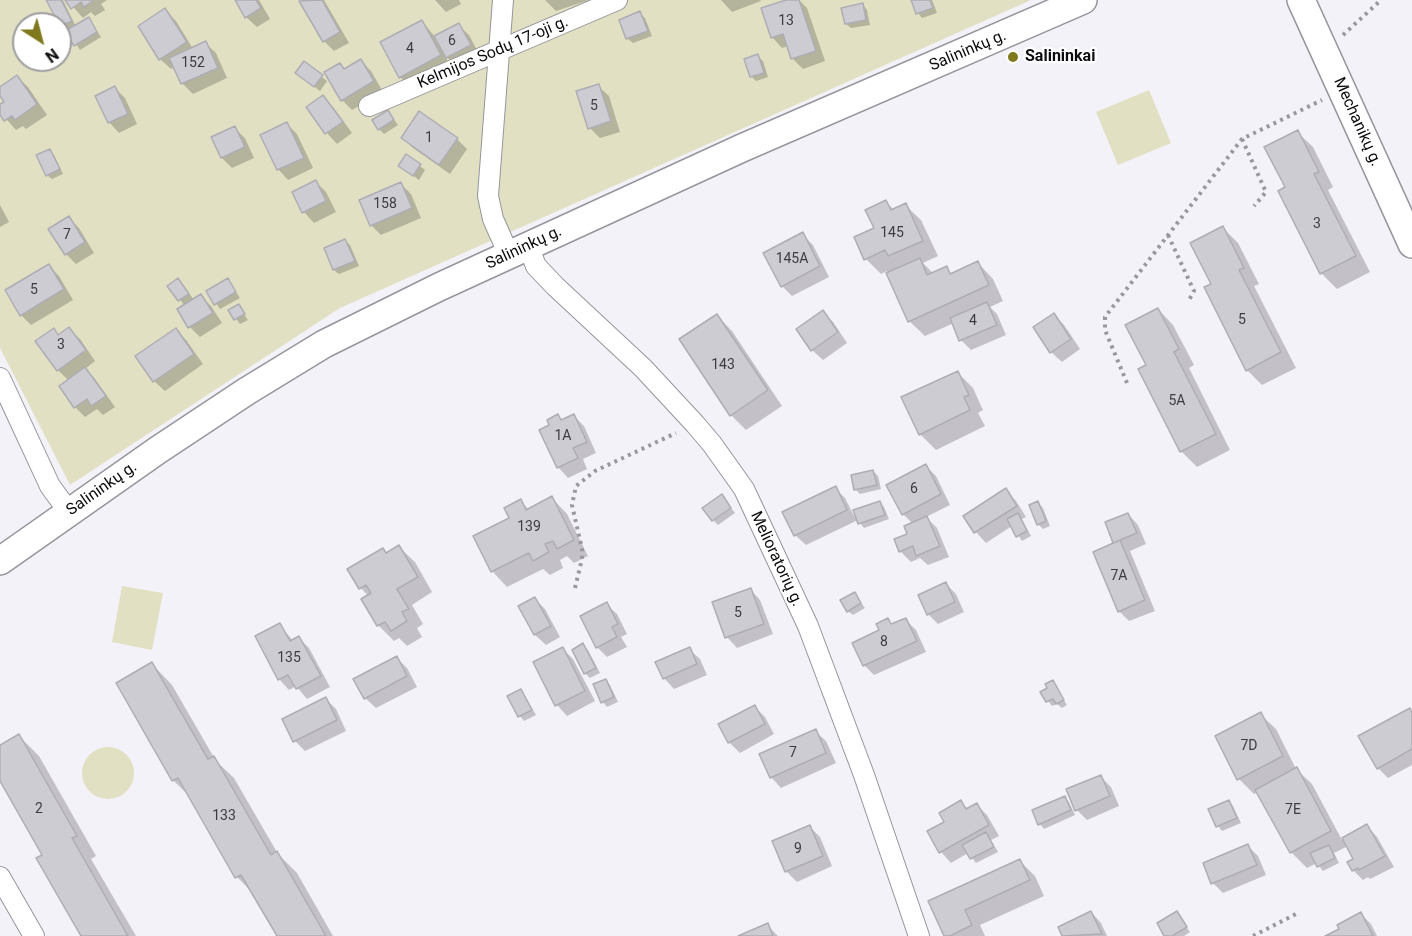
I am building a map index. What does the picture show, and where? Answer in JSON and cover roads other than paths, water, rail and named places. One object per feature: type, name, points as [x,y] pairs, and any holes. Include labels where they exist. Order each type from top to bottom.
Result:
[{"type":"main road","name":"Salininkų g.","points":[[0,561],[168,443],[296,361],[389,311],[742,148],[1083,0]]},
{"type":"main road","name":"Mechanikų g.","points":[[1301,0],[1412,244]]},
{"type":"street","name":"Melioratorių g.","points":[[503,0],[488,196],[493,219],[518,251],[642,368],[696,424],[744,489],[808,626],[864,775],[919,936]]},
{"type":"street","name":"Kelmijos Sodų 17-oji g.","points":[[369,106],[617,0]]},
{"type":"street","points":[[0,378],[50,486],[69,512]]},
{"type":"street","points":[[0,877],[34,936]]},
{"type":"place","name":"Salininkai","points":[[1013,57]]}]
